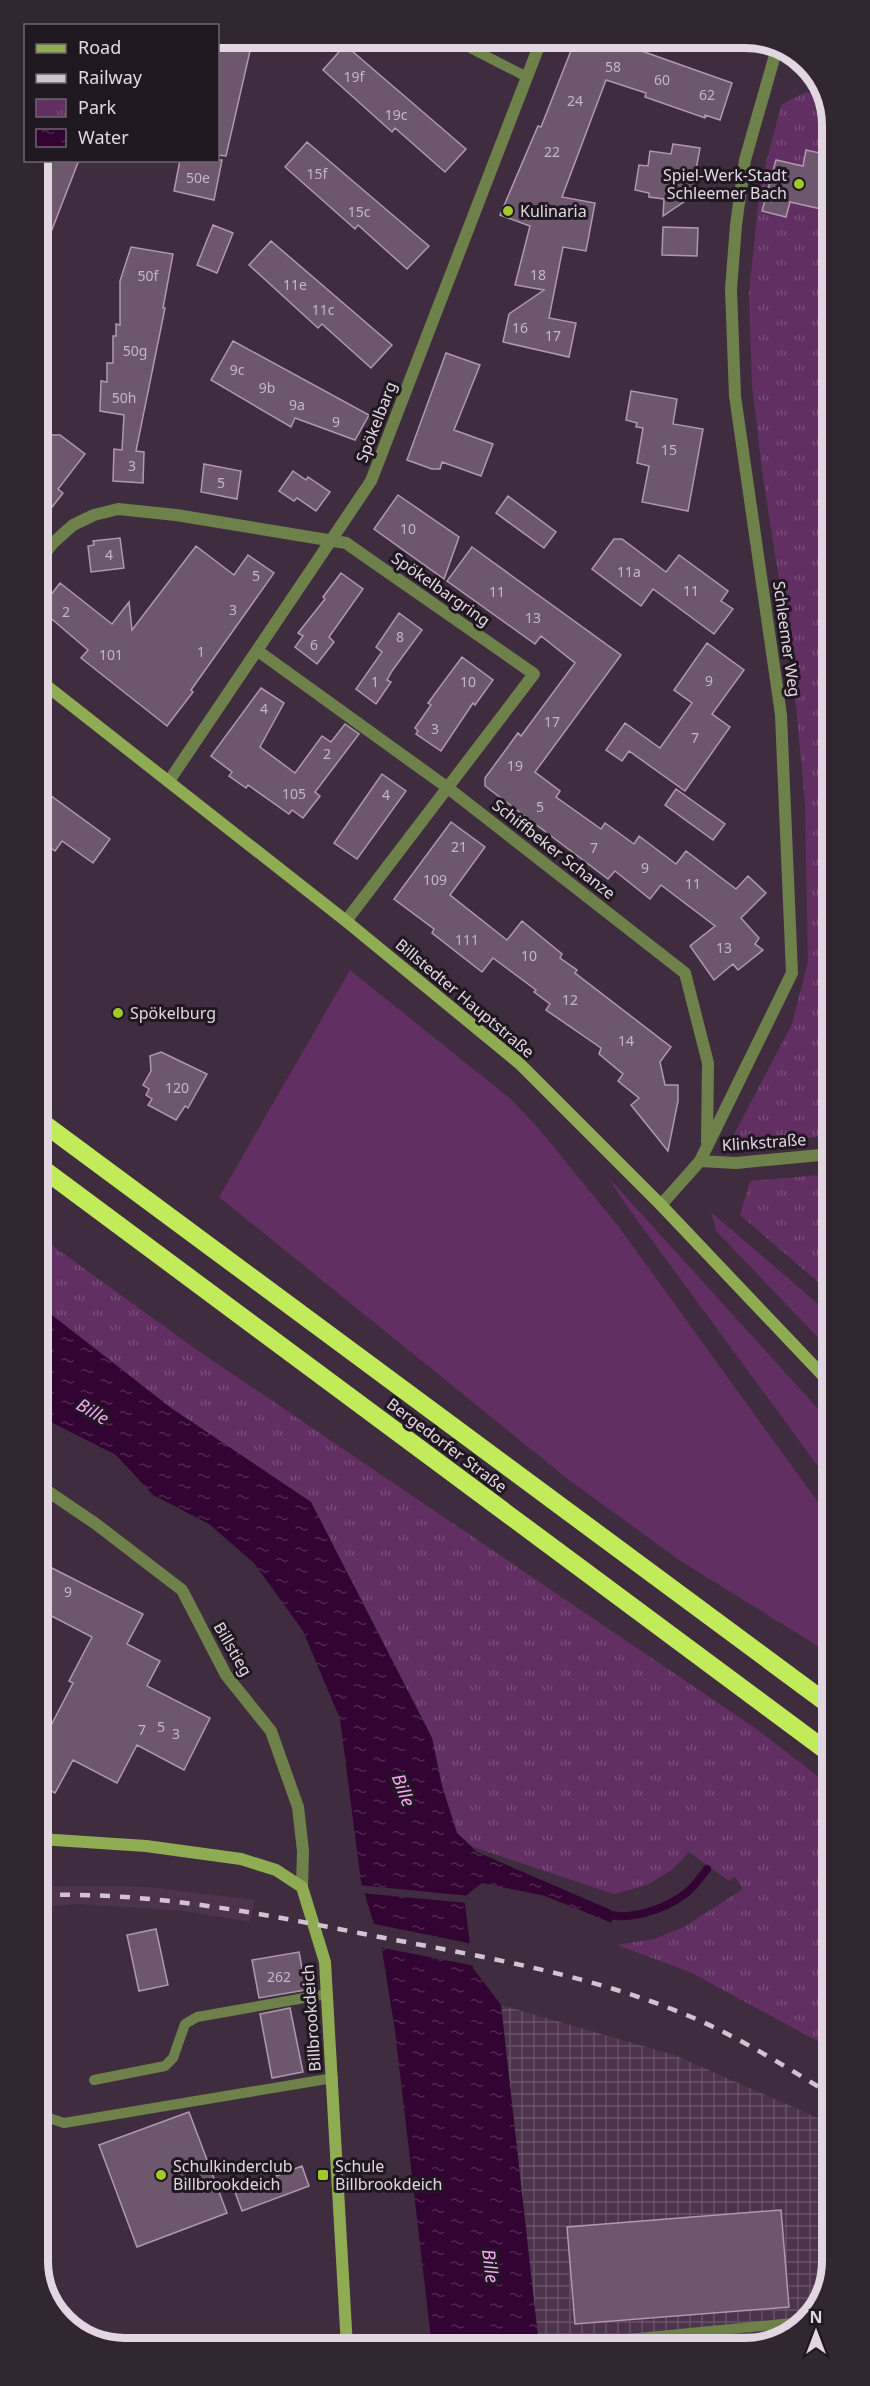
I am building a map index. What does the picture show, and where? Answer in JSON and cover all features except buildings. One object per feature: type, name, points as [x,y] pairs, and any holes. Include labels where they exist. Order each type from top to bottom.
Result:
[{"type":"highway","name":"Bergedorfer Straße","points":[[48,1127],[822,1700]]},
{"type":"highway","name":"Bergedorfer Straße","points":[[48,1173],[822,1748]]},
{"type":"street","name":"Spökelbarg","points":[[169,781],[371,481],[538,48]]},
{"type":"street","name":"Schleemer Weg","points":[[661,1205],[700,1161],[792,973],[781,715],[735,396],[731,289],[736,225],[745,160],[775,55]]},
{"type":"street","name":"Spökelbargring","points":[[48,550],[74,525],[94,515],[118,509],[176,515],[346,543],[534,674],[346,921]]},
{"type":"street","name":"Schiffbeker Schanze","points":[[258,651],[448,788],[686,973],[708,1063],[706,1145]]},
{"type":"street","name":"Billstedter Hauptstraße","points":[[48,687],[346,921],[520,1064],[661,1205],[822,1375]]},
{"type":"street","name":"Klinkstraße","points":[[700,1161],[736,1163],[822,1155]]},
{"type":"street","name":"Billstieg","points":[[48,1492],[96,1524],[182,1590],[226,1675],[272,1731],[298,1807],[303,1851],[302,1887]]},
{"type":"street","points":[[48,1840],[146,1846],[241,1859],[276,1870],[302,1887]]},
{"type":"street","name":"Billbrookdeich","points":[[302,1887],[326,1962],[347,2338]]},
{"type":"lane","points":[[470,48],[527,77]]},
{"type":"lane","points":[[94,2079],[165,2066],[173,2058],[186,2024],[197,2017],[327,1994]]},
{"type":"lane","points":[[48,2118],[64,2123],[333,2078]]},
{"type":"lane","points":[[638,2338],[786,2324]]},
{"type":"shaded area","points":[[48,1886],[149,1887],[255,1900],[250,1922],[184,1911],[78,1904],[48,1906]]},
{"type":"shaded area","points":[[501,2005],[674,2055],[822,2120],[822,2261],[818,2285],[810,2302],[786,2302],[786,2326],[765,2335],[745,2338],[538,2338]]},
{"type":"green space","points":[[806,92],[815,95],[822,125],[822,1136],[745,1146],[732,1138],[792,1024],[808,962],[805,804],[792,662],[763,478],[752,385],[749,293],[760,187],[781,105]]},
{"type":"green space","points":[[350,970],[512,1100],[539,1129],[619,1227],[822,1508],[822,1649],[679,1560],[569,1480],[219,1197]]},
{"type":"green space","points":[[822,1175],[822,1285],[740,1215],[750,1181]]},
{"type":"green space","points":[[607,1176],[822,1413],[822,1472]]},
{"type":"green space","points":[[711,1212],[822,1307],[822,1342],[716,1231]]},
{"type":"green space","points":[[48,1242],[197,1350],[755,1728],[822,1779],[822,2044],[690,1972],[617,1945],[654,1939],[684,1927],[743,1889],[735,1877],[729,1881],[689,1852],[672,1870],[647,1885],[614,1894],[473,1847],[457,1833],[442,1786],[432,1738],[311,1502],[171,1408],[48,1312]]},
{"type":"water","name":"Bille","points":[[48,1312],[171,1408],[311,1502],[432,1738],[442,1786],[457,1833],[477,1852],[611,1910],[612,1923],[545,1896],[482,1883],[464,1897],[473,1968],[501,2005],[538,2338],[431,2338],[395,2031],[382,1950],[361,1882],[340,1719],[303,1631],[254,1563],[209,1524],[153,1495],[116,1455],[48,1421]]},
{"type":"pier","points":[[359,1885],[470,1896],[467,1903],[361,1893]]},
{"type":"pier","points":[[370,1923],[473,1944],[475,1966],[378,1947]]},
{"type":"waterway","points":[[602,1913],[634,1915],[666,1905],[685,1894],[707,1869]]},
{"type":"railway","points":[[48,1895],[161,1900],[241,1911],[485,1957],[568,1976],[649,2001],[708,2024],[822,2089]]},
{"type":"place","name":"Spiel-Werk-Stadt Schleemer Bach","points":[[799,184]]},
{"type":"place","name":"Kulinaria","points":[[508,211]]},
{"type":"place","name":"Spökelburg","points":[[118,1013]]},
{"type":"place","name":"Schulkinderclub Billbrookdeich","points":[[161,2175]]},
{"type":"place","name":"Schule Billbrookdeich","points":[[323,2175]]}]
